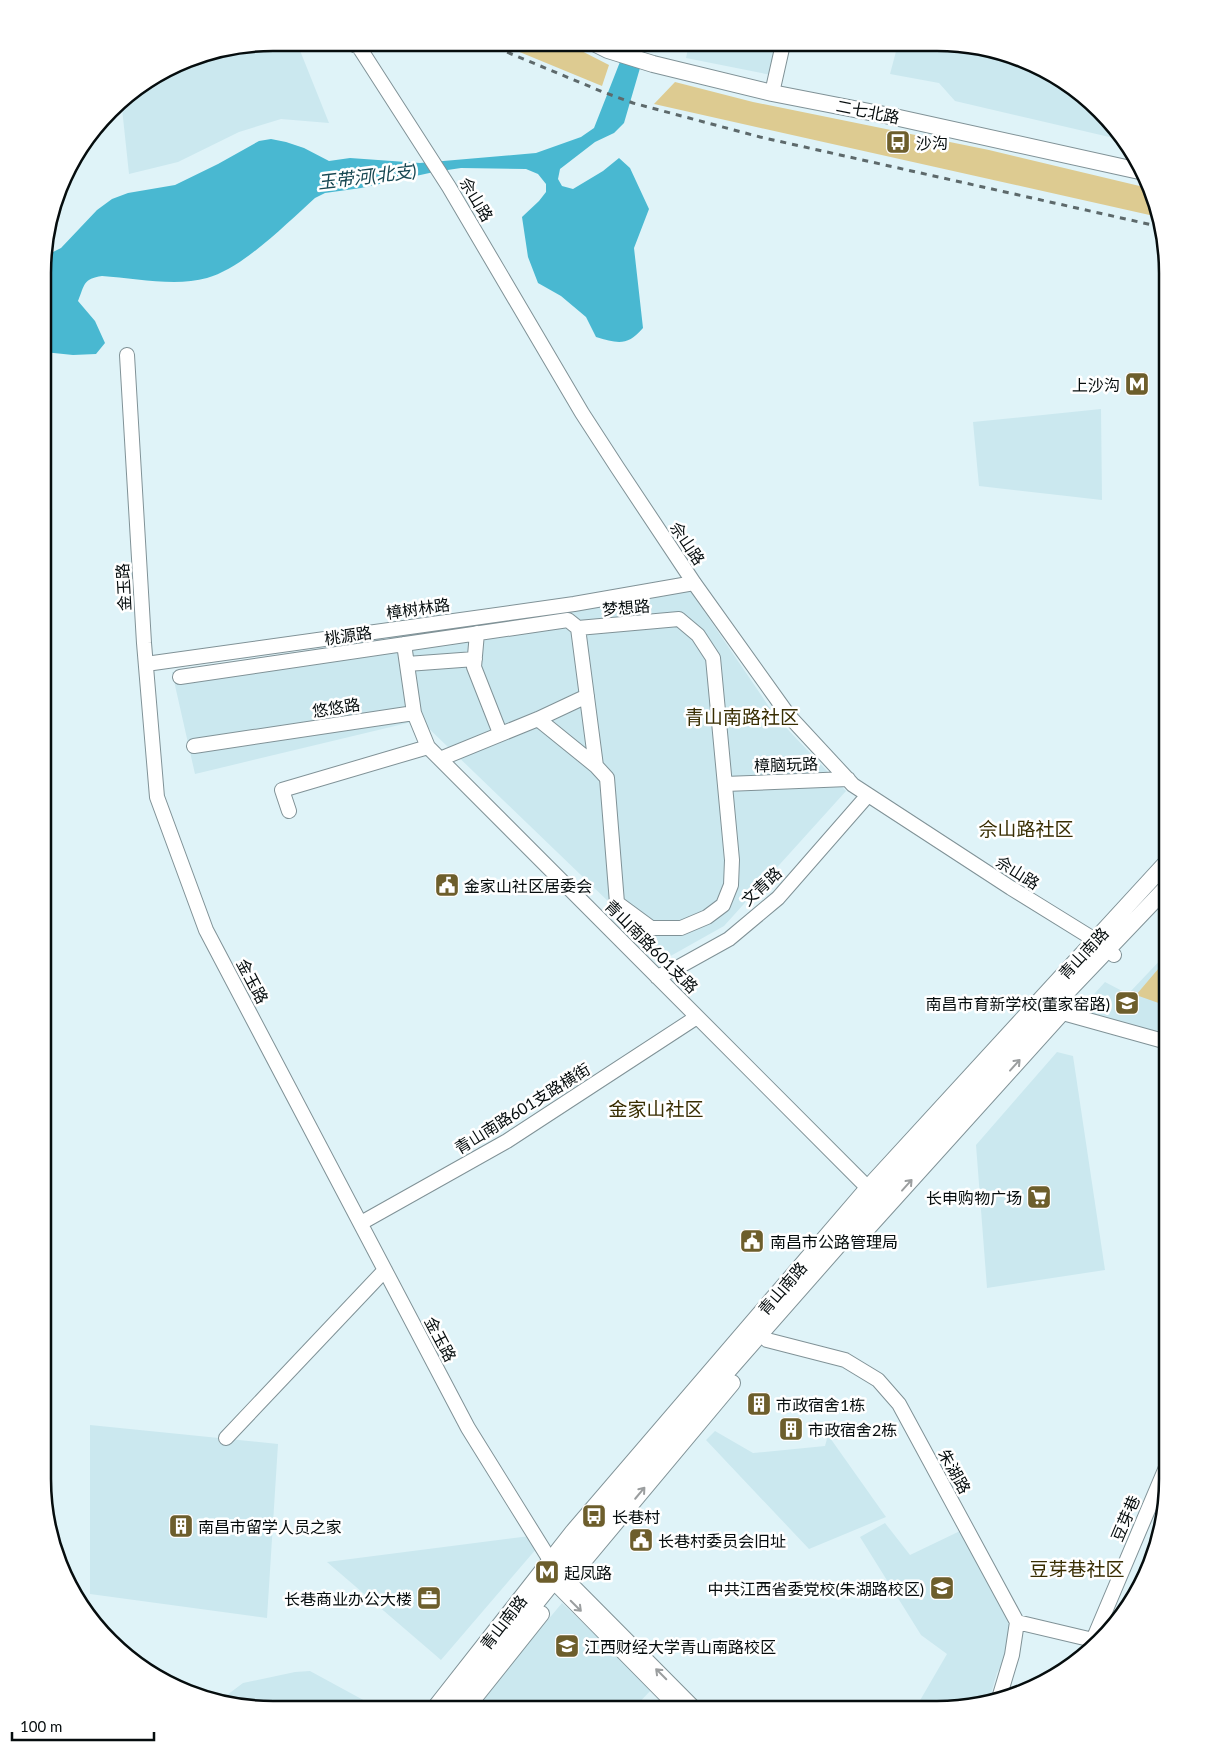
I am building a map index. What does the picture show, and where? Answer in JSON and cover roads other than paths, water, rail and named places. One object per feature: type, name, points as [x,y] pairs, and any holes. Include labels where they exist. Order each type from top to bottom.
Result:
[{"type":"main road","name":"二七北路","points":[[613,51],[653,64],[772,93],[890,116],[1133,170]]},
{"type":"main road","name":"青山南路","points":[[471,1701],[555,1575],[868,1188],[1048,1009],[1105,948],[1159,873]]},
{"type":"main road","points":[[1105,948],[1159,886]]},
{"type":"main road","points":[[1105,948],[1159,895]]},
{"type":"main road","name":"青山南路","points":[[441,1701],[767,1340],[1048,1009],[1105,948],[1159,905]]},
{"type":"main road","points":[[456,1701],[555,1575],[573,1547],[796,1282],[965,1092],[1048,1009]]},
{"type":"main road","points":[[452,1701],[555,1575]]},
{"type":"street","name":"佘山路","points":[[362,51],[449,187],[582,413],[694,583],[789,716],[853,785],[1105,948]]},
{"type":"street","points":[[772,93],[781,51]]},
{"type":"street","name":"金玉路","points":[[128,356],[146,664],[157,797],[206,930],[468,1428],[555,1575]]},
{"type":"street","name":"樟树林路","points":[[146,664],[574,604],[694,583]]},
{"type":"street","points":[[574,604],[578,628]]},
{"type":"street","name":"桃源路","points":[[180,676],[568,620],[578,628]]},
{"type":"street","name":"梦想路","points":[[679,620],[698,635],[713,658],[732,860],[731,885],[723,906],[707,917],[680,928],[651,928],[617,903],[607,778],[596,766],[578,628],[679,620]]},
{"type":"street","points":[[477,633],[474,667],[500,734]]},
{"type":"street","points":[[289,811],[282,790],[428,747],[414,713],[404,644]]},
{"type":"street","points":[[407,664],[475,659]]},
{"type":"street","points":[[440,759],[538,719],[587,696]]},
{"type":"street","name":"悠悠路","points":[[194,746],[414,713]]},
{"type":"street","points":[[538,719],[596,766]]},
{"type":"street","name":"青山南路601支路","points":[[428,747],[868,1188]]},
{"type":"street","name":"樟脑玩路","points":[[725,784],[848,779]]},
{"type":"street","name":"文青路","points":[[657,977],[729,939],[778,898],[868,795]]},
{"type":"street","points":[[1048,1009],[1159,1040]]},
{"type":"street","name":"青山南路601支路横街","points":[[361,1224],[507,1141],[698,1017]]},
{"type":"street","points":[[226,1438],[385,1270]]},
{"type":"street","name":"朱湖路","points":[[767,1340],[844,1360],[878,1380],[899,1404],[1017,1622]]},
{"type":"street","name":"豆芽巷","points":[[1095,1635],[1159,1485]]},
{"type":"street","points":[[555,1575],[672,1701]]},
{"type":"street","points":[[555,1575],[688,1701]]},
{"type":"street","points":[[1001,1691],[1012,1655],[1017,1622]]},
{"type":"street","name":"豆芽巷","points":[[1017,1622],[1090,1639]]},
{"type":"water","name":"玉带河(北支)","points":[[624,51],[645,51],[624,123],[614,133],[595,142],[560,169],[558,179],[562,186],[573,189],[603,171],[619,158],[630,168],[649,209],[634,248],[643,328],[627,341],[616,342],[596,337],[586,317],[561,296],[538,283],[528,257],[522,217],[546,192],[546,184],[538,174],[526,169],[461,168],[361,188],[325,193],[315,198],[278,232],[249,255],[221,273],[207,278],[182,282],[102,276],[91,279],[84,286],[78,301],[95,321],[105,343],[96,354],[73,355],[51,353],[52,252],[61,248],[97,210],[112,199],[128,193],[175,185],[259,141],[271,139],[304,148],[329,161],[350,158],[420,163],[536,153],[581,137],[594,128]]},
{"type":"railway","points":[[504,51],[633,103],[760,137],[1153,225]]},
{"type":"place","name":"沙沟","points":[[898,142]]},
{"type":"place","name":"上沙沟","points":[[1137,384]]},
{"type":"place","name":"金家山社区居委会","points":[[447,885]]},
{"type":"place","name":"南昌市育新学校(董家窑路)","points":[[1127,1003]]},
{"type":"place","name":"长申购物广场","points":[[1039,1197]]},
{"type":"place","name":"南昌市公路管理局","points":[[752,1241]]},
{"type":"place","name":"市政宿舍1栋","points":[[759,1404]]},
{"type":"place","name":"市政宿舍2栋","points":[[791,1429]]},
{"type":"place","name":"长巷村","points":[[594,1516]]},
{"type":"place","name":"南昌市留学人员之家","points":[[181,1526]]},
{"type":"place","name":"长巷村委员会旧址","points":[[641,1540]]},
{"type":"place","name":"起凤路","points":[[547,1572]]},
{"type":"place","name":"中共江西省委党校(朱湖路校区)","points":[[942,1588]]},
{"type":"place","name":"长巷商业办公大楼","points":[[429,1598]]},
{"type":"place","name":"江西财经大学青山南路校区","points":[[567,1646]]},
{"type":"district","name":"青山南路社区","points":[[742,716]]},
{"type":"district","name":"佘山路社区","points":[[1026,828]]},
{"type":"district","name":"金家山社区","points":[[656,1108]]},
{"type":"district","name":"豆芽巷社区","points":[[1077,1568]]}]
